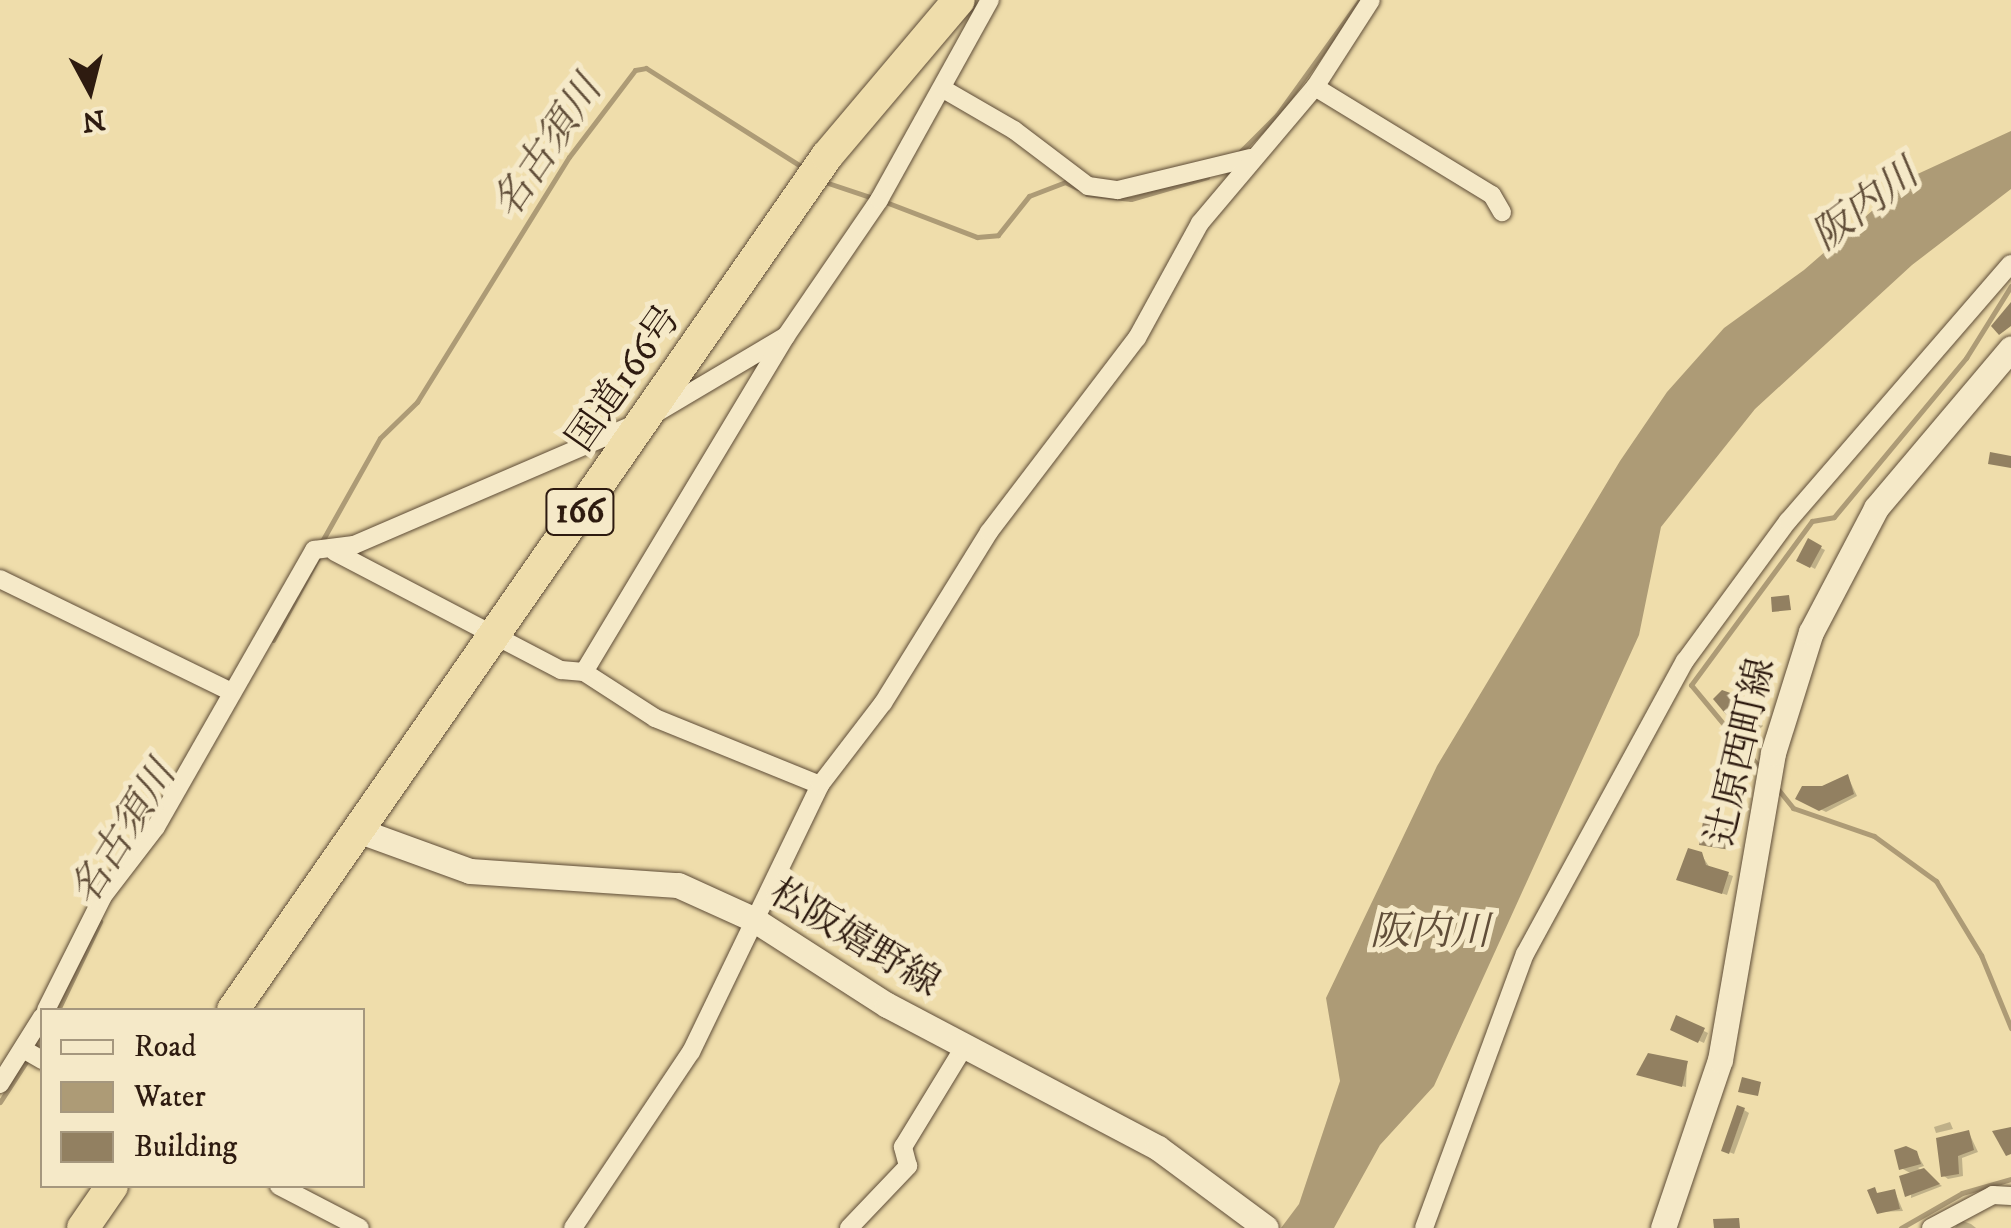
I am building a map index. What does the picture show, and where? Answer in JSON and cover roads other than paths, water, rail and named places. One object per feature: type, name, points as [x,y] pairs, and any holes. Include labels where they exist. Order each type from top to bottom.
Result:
[{"type":"highway","name":"国道166号","points":[[234,1008],[827,156],[958,0]]},
{"type":"highway","points":[[83,1228],[111,1188]]},
{"type":"main road","name":"辻原西町線","points":[[1663,1228],[1720,1060],[1771,764],[1802,657],[1855,543],[1932,435],[2011,348]]},
{"type":"main road","name":"松阪嬉野線","points":[[360,832],[470,871],[678,886],[752,919],[964,1047],[1158,1148],[1266,1228]]},
{"type":"street","points":[[584,672],[786,336],[945,90],[990,0]]},
{"type":"street","points":[[572,1228],[691,1052],[820,785],[883,703],[989,532],[1138,338],[1200,223],[1250,158],[1315,87],[1371,0]]},
{"type":"street","points":[[1315,87],[1492,196],[1502,212]]},
{"type":"street","points":[[945,90],[1014,130],[1088,186],[1118,190],[1226,160],[1250,158]]},
{"type":"street","points":[[1424,1228],[1525,954],[1608,790],[1685,661],[1788,521],[2011,264]]},
{"type":"street","points":[[47,1008],[103,896],[156,827],[232,692],[328,552],[648,418],[786,336]]},
{"type":"street","points":[[328,552],[562,670],[584,672],[656,718],[820,785]]},
{"type":"street","points":[[0,579],[232,692]]},
{"type":"street","points":[[0,1084],[32,1054],[40,1024]]},
{"type":"street","points":[[849,1228],[908,1166],[903,1147],[964,1047]]},
{"type":"street","points":[[282,1188],[360,1228]]},
{"type":"street","points":[[1930,1228],[1993,1195],[2011,1196]]},
{"type":"water","name":"阪内川","points":[[2011,131],[2011,189],[1912,265],[1755,409],[1661,527],[1639,635],[1434,1086],[1380,1145],[1334,1228],[1281,1228],[1299,1204],[1340,1081],[1326,998],[1437,766],[1620,461],[1667,392],[1724,328],[1804,270],[1911,177]]},
{"type":"waterway","name":"名古須川","points":[[1238,154],[1277,115],[1360,0]]},
{"type":"waterway","name":"名古須川","points":[[321,543],[380,438],[417,402],[569,157],[635,70],[646,68],[805,169]]},
{"type":"waterway","name":"名古須川","points":[[1087,194],[1131,199],[1207,177]]},
{"type":"waterway","name":"名古須川","points":[[822,181],[873,198]]},
{"type":"waterway","name":"名古須川","points":[[883,201],[977,237],[998,235],[1029,196],[1065,182],[1078,188]]},
{"type":"waterway","points":[[1760,768],[1691,685],[1812,521],[1834,517],[1966,358],[2011,286]]},
{"type":"waterway","name":"名古須川","points":[[273,640],[320,554]]},
{"type":"waterway","points":[[1777,788],[1793,808],[1874,836],[1936,881],[1981,955],[2011,1028]]},
{"type":"waterway","name":"名古須川","points":[[59,1008],[100,922]]},
{"type":"waterway","name":"名古須川","points":[[0,1102],[40,1040]]},
{"type":"waterway","points":[[1901,1228],[1962,1193],[2011,1179]]}]
